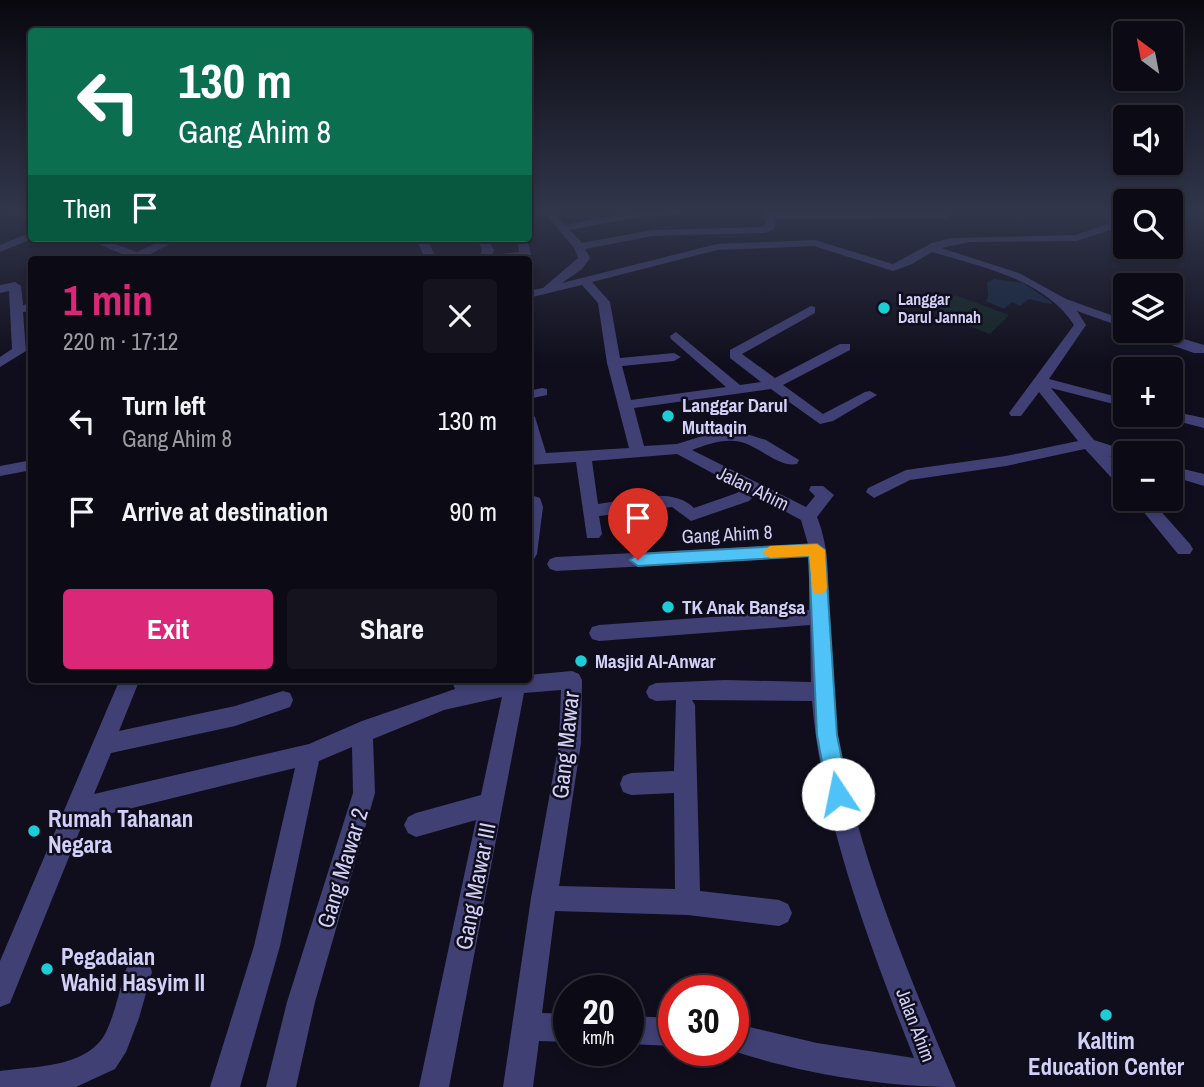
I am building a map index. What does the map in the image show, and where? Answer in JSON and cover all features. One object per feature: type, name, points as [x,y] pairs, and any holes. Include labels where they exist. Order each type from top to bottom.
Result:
[{"type":"street","points":[[546,291],[555,280],[583,263]]},
{"type":"street","points":[[532,294],[656,263]]},
{"type":"street","points":[[877,263],[893,268],[903,263]]},
{"type":"street","points":[[973,263],[1022,280],[1063,301],[1113,320]]},
{"type":"street","points":[[585,281],[604,302],[614,363],[638,451]]},
{"type":"street","points":[[0,289],[15,285],[19,351],[0,363]]},
{"type":"street","points":[[1016,413],[1080,325],[1063,301]]},
{"type":"street","points":[[16,310],[28,308]]},
{"type":"street","points":[[811,310],[735,351],[737,356],[824,419],[870,395]]},
{"type":"street","points":[[676,336],[737,389]]},
{"type":"street","points":[[1179,343],[1199,350],[1204,349]]},
{"type":"street","points":[[625,405],[774,384],[845,347]]},
{"type":"street","points":[[614,363],[674,357]]},
{"type":"street","points":[[1040,382],[1113,400]]},
{"type":"street","points":[[1040,382],[1089,444],[1113,469]]},
{"type":"street","points":[[1183,418],[1204,423]]},
{"type":"street","points":[[534,459],[679,449],[715,436],[730,435],[762,443],[791,460]]},
{"type":"street","points":[[874,492],[906,475],[1006,461],[1089,444],[1113,452]]},
{"type":"street","name":"Jalan Ahim","points":[[679,449],[808,516],[813,527],[817,550],[827,735],[851,844],[910,1013],[939,1082]]},
{"type":"street","points":[[583,455],[593,534]]},
{"type":"street","points":[[0,471],[28,466]]},
{"type":"street","points":[[1183,474],[1204,480]]},
{"type":"street","points":[[592,511],[673,501],[680,503],[691,515],[743,497],[753,488]]},
{"type":"street","points":[[808,516],[826,495],[817,490]]},
{"type":"street","points":[[532,501],[535,507],[532,527]]},
{"type":"street","points":[[1151,511],[1184,549]]},
{"type":"street","name":"Gang Ahim 8","points":[[556,564],[817,550]]},
{"type":"street","points":[[599,633],[819,617]]},
{"type":"street","name":"Gang Mawar","points":[[76,810],[309,754],[443,701],[465,687],[568,679],[574,684],[570,743],[544,898],[518,1087]]},
{"type":"street","points":[[0,993],[128,683]]},
{"type":"street","name":"Gang Mawar III","points":[[434,1087],[515,685]]},
{"type":"street","points":[[656,692],[725,689],[824,692]]},
{"type":"street","points":[[104,744],[235,716],[283,700]]},
{"type":"street","points":[[684,705],[688,902]]},
{"type":"street","name":"Gang Mawar 2","points":[[281,1087],[301,1002],[364,793],[362,731]]},
{"type":"street","points":[[225,1087],[267,946],[309,754]]},
{"type":"street","points":[[631,784],[686,781]]},
{"type":"street","points":[[416,825],[491,804]]},
{"type":"street","points":[[544,898],[688,902],[779,914]]},
{"type":"street","points":[[0,1086],[87,1070],[105,1059],[117,1040],[139,972]]},
{"type":"street","points":[[526,1026],[553,1027]]},
{"type":"street","points":[[749,1041],[939,1082]]},
{"type":"green space","points":[[955,295],[1009,315],[990,334],[935,313]]},
{"type":"water","points":[[994,279],[1023,283],[1053,303],[1029,299],[1020,306],[1012,302],[1004,309],[986,301],[987,282]]},
{"type":"slow traffic","points":[[770,552],[817,550],[818,588]]},
{"type":"place","name":"Langgar Darul Jannah","points":[[884,308]]},
{"type":"place","name":"Langgar Darul Muttaqin","points":[[668,416]]},
{"type":"place","name":"TK Anak Bangsa","points":[[668,607]]},
{"type":"place","name":"Masjid Al-Anwar","points":[[581,661]]},
{"type":"place","name":"Rumah Tahanan Negara","points":[[34,831]]},
{"type":"place","name":"Pegadaian Wahid Hasyim II","points":[[47,969]]},
{"type":"place","name":"Kaltim Education Center","points":[[1106,1015]]},
{"type":"route","points":[[638,560],[817,550],[820,648],[827,735],[838,794]]}]
